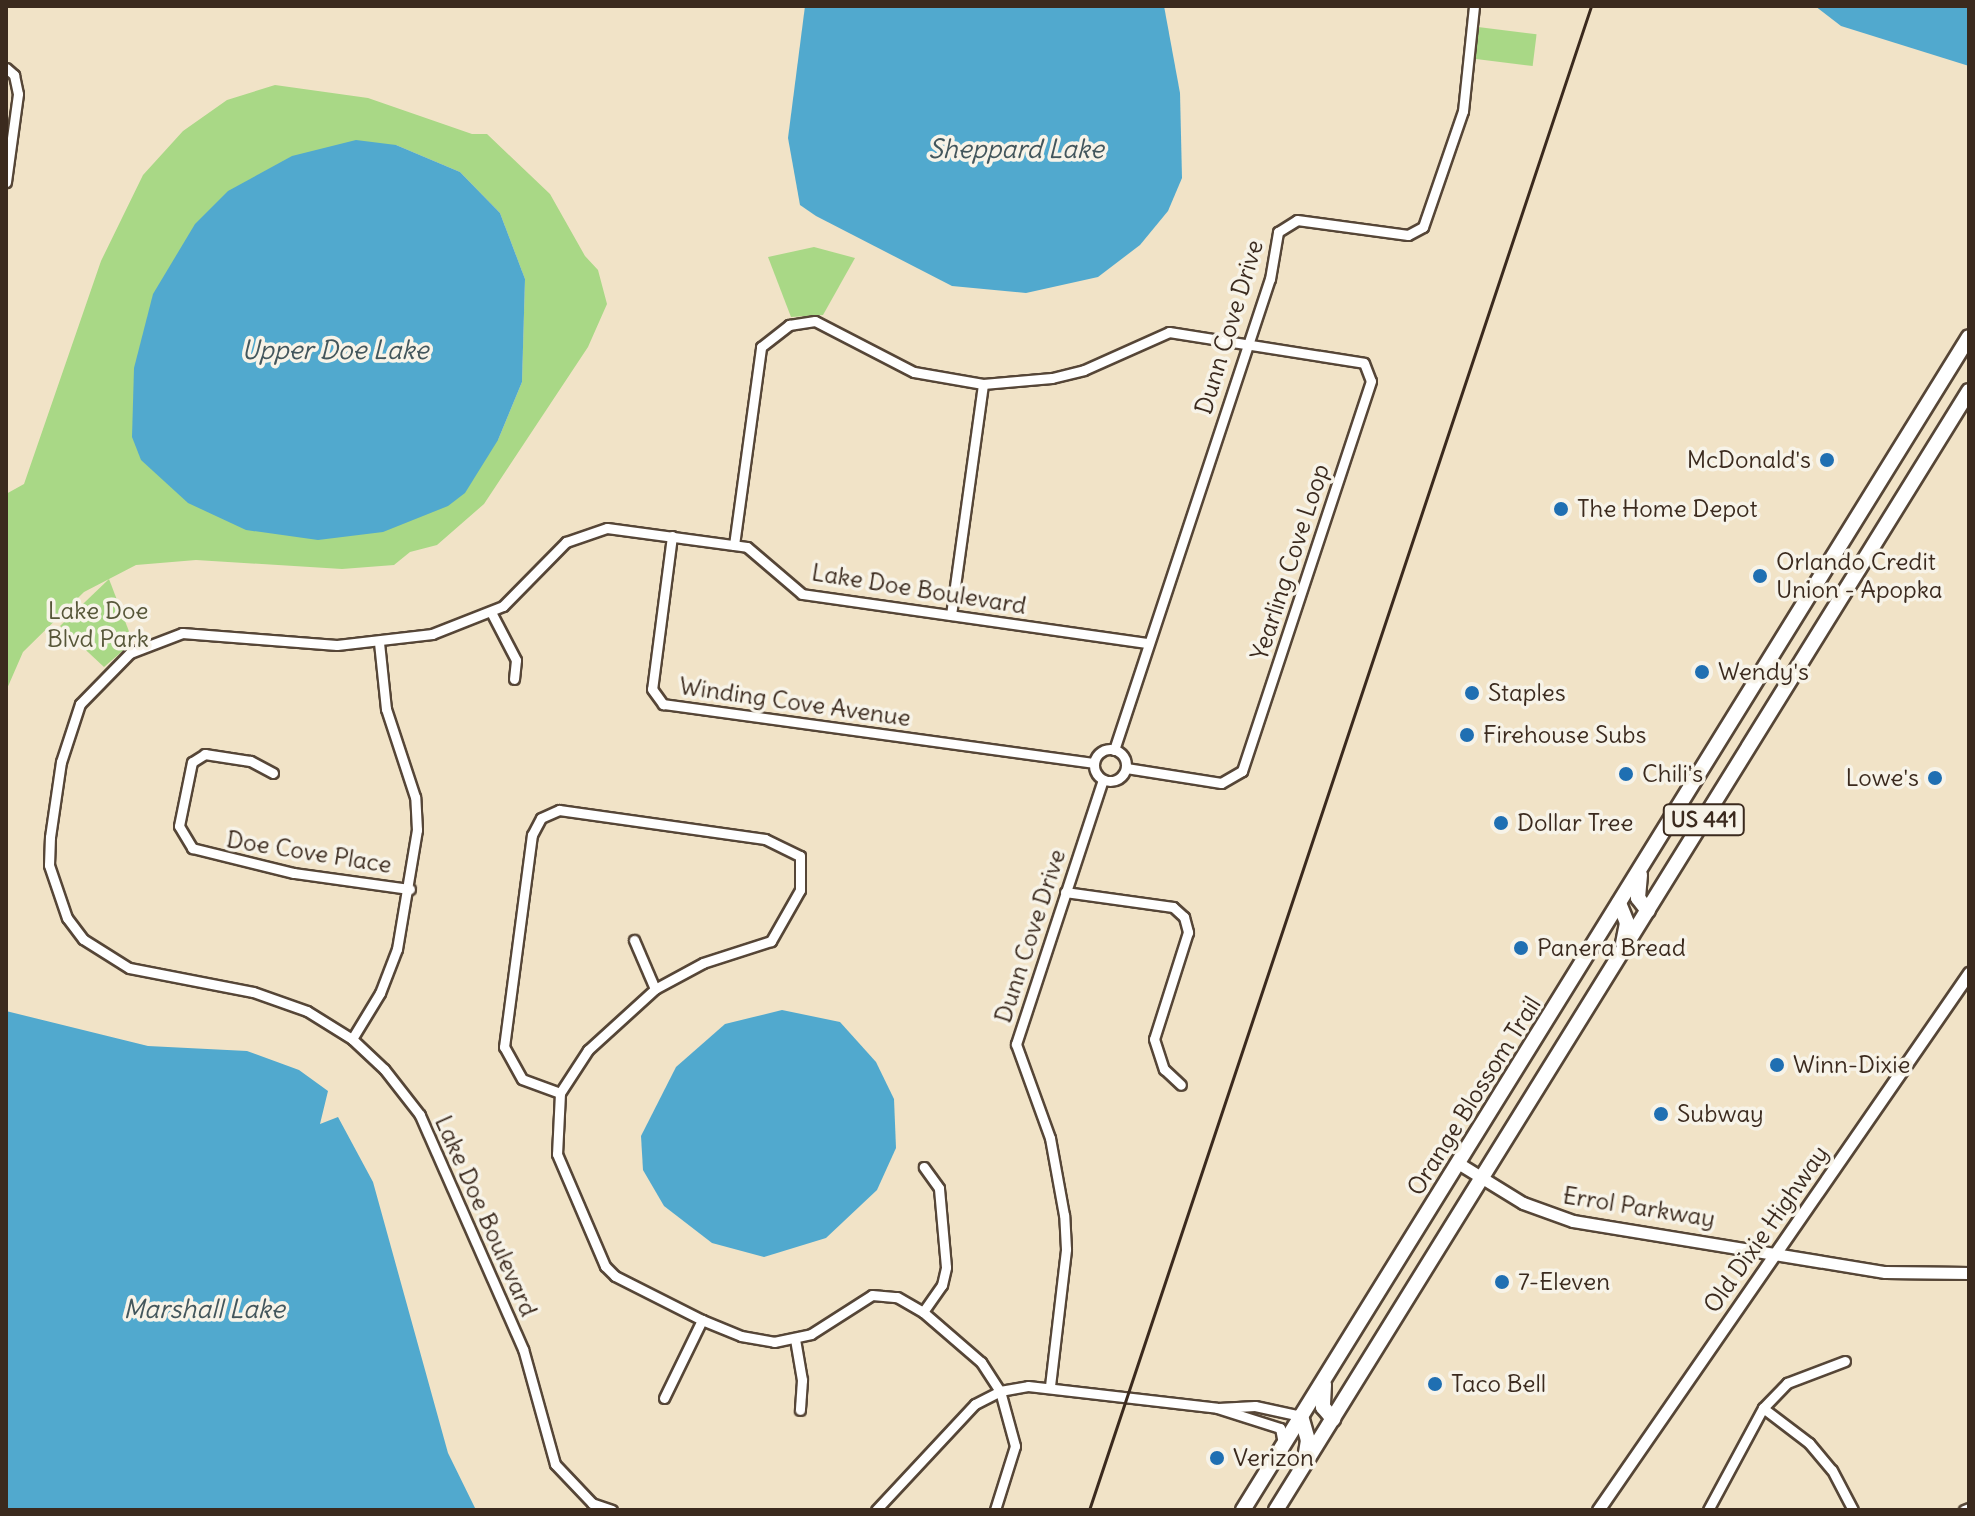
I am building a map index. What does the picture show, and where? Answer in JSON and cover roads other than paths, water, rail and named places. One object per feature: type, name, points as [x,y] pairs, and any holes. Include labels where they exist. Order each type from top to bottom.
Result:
[{"type":"main road","name":"Orange Blossom Trail","points":[[1243,1510],[1969,337]]},
{"type":"main road","name":"Orange Blossom Trail","points":[[1276,1510],[1969,391]]},
{"type":"main road","points":[[1643,863],[1637,887],[1648,911]]},
{"type":"main road","points":[[1619,903],[1627,923],[1622,952]]},
{"type":"main road","points":[[1326,1376],[1322,1399],[1333,1419]]},
{"type":"main road","points":[[1301,1416],[1308,1440],[1303,1467]]},
{"type":"street","name":"Dunn Cove Drive","points":[[1114,750],[1249,342],[1278,232],[1286,223],[1297,220],[1408,235],[1423,227],[1463,111],[1474,6]]},
{"type":"street","points":[[6,68],[14,75],[18,94],[6,182]]},
{"type":"street","points":[[734,545],[761,347],[781,329],[815,321],[914,372],[983,384],[1063,376],[1169,332],[1249,342]]},
{"type":"street","name":"Yearling Cove Loop","points":[[1126,768],[1221,783],[1242,771],[1371,381],[1370,371],[1355,358],[1249,342]]},
{"type":"street","points":[[951,615],[983,384]]},
{"type":"street","name":"Lake Doe Boulevard","points":[[612,1510],[592,1503],[555,1464],[523,1349],[420,1115],[352,1039],[281,1000],[129,968],[101,954],[83,939],[60,905],[49,865],[50,837],[61,762],[80,704],[97,683],[144,645],[199,632],[322,645],[419,638],[491,612],[522,591],[561,547],[583,534],[614,528],[734,545],[761,555],[785,583],[802,594],[1148,643]]},
{"type":"street","name":"Winding Cove Avenue","points":[[672,536],[652,689],[663,704],[1094,763]]},
{"type":"street","points":[[491,612],[516,660],[514,679]]},
{"type":"street","points":[[352,1039],[390,971],[410,889],[417,813],[386,709],[379,642]]},
{"type":"street","points":[[1103,750],[1114,750],[1126,768],[1117,780],[1103,780],[1094,763],[1103,750]]},
{"type":"street","name":"Doe Cove Place","points":[[273,773],[250,761],[205,754],[192,762],[179,826],[192,848],[294,873],[410,889]]},
{"type":"street","name":"Dunn Cove Drive","points":[[1050,1386],[1066,1249],[1064,1215],[1050,1138],[1016,1044],[1103,780]]},
{"type":"street","points":[[560,1093],[522,1079],[504,1047],[532,835],[541,818],[559,810],[765,839],[802,860],[797,897],[771,941],[703,963],[655,989],[602,1035],[560,1093],[557,1154],[605,1266],[702,1320],[754,1339],[795,1339],[827,1326],[872,1295],[897,1297],[923,1312],[981,1362],[1000,1391],[1015,1446],[995,1510]]},
{"type":"street","points":[[1065,892],[1173,907],[1184,917],[1188,932],[1154,1039],[1164,1069],[1181,1085]]},
{"type":"street","points":[[634,940],[655,989]]},
{"type":"street","name":"Old Dixie Highway","points":[[1598,1510],[1969,973]]},
{"type":"street","name":"Errol Parkway","points":[[1458,1163],[1523,1203],[1573,1221],[1777,1251],[1885,1272],[1969,1273]]},
{"type":"street","points":[[923,1312],[942,1285],[946,1267],[939,1188],[924,1167]]},
{"type":"street","points":[[664,1398],[702,1320]]},
{"type":"street","points":[[795,1339],[802,1380],[800,1410]]},
{"type":"street","points":[[1708,1510],[1763,1408],[1787,1383],[1845,1361]]},
{"type":"street","points":[[876,1510],[912,1477],[952,1426],[1000,1391],[1050,1386],[1217,1408],[1280,1428],[1282,1447]]},
{"type":"street","points":[[1217,1408],[1255,1406],[1301,1416]]},
{"type":"street","points":[[1763,1408],[1809,1443],[1832,1470],[1853,1510]]},
{"type":"water","name":"Sheppard Lake","points":[[805,6],[1164,6],[1180,93],[1182,178],[1168,211],[1140,245],[1098,277],[1026,293],[952,286],[816,216],[800,205],[788,138]]},
{"type":"water","points":[[1815,6],[1969,6],[1969,66],[1841,26]]},
{"type":"water","name":"Upper Doe Lake","points":[[356,140],[396,145],[460,172],[500,213],[525,279],[522,382],[498,440],[465,493],[448,506],[383,532],[318,540],[246,530],[188,503],[141,460],[132,437],[134,368],[153,294],[195,224],[228,191],[292,156]]},
{"type":"water","points":[[782,1010],[840,1022],[876,1062],[894,1099],[896,1148],[877,1190],[826,1238],[764,1257],[712,1243],[664,1206],[643,1170],[641,1136],[676,1067],[725,1024]]},
{"type":"water","name":"Marshall Lake","points":[[6,1011],[148,1046],[247,1051],[299,1070],[328,1091],[320,1124],[338,1117],[373,1182],[448,1453],[476,1510],[6,1510]]},
{"type":"railway","points":[[1089,1510],[1591,6]]},
{"type":"place","name":"McDonald's","points":[[1827,460]]},
{"type":"place","name":"The Home Depot","points":[[1561,509]]},
{"type":"place","name":"Orlando Credit Union - Apopka","points":[[1760,576]]},
{"type":"place","name":"Wendy's","points":[[1702,672]]},
{"type":"place","name":"Staples","points":[[1472,693]]},
{"type":"place","name":"Firehouse Subs","points":[[1467,735]]},
{"type":"place","name":"Chili's","points":[[1626,774]]},
{"type":"place","name":"Lowe's","points":[[1935,778]]},
{"type":"place","name":"Dollar Tree","points":[[1501,823]]},
{"type":"place","name":"Panera Bread","points":[[1521,948]]},
{"type":"place","name":"Winn-Dixie","points":[[1777,1065]]},
{"type":"place","name":"Subway","points":[[1661,1114]]},
{"type":"place","name":"7-Eleven","points":[[1502,1282]]},
{"type":"place","name":"Taco Bell","points":[[1435,1384]]},
{"type":"place","name":"Verizon","points":[[1217,1458]]},
{"type":"park label","name":"Lake Doe Blvd Park","points":[[98,625]]}]
